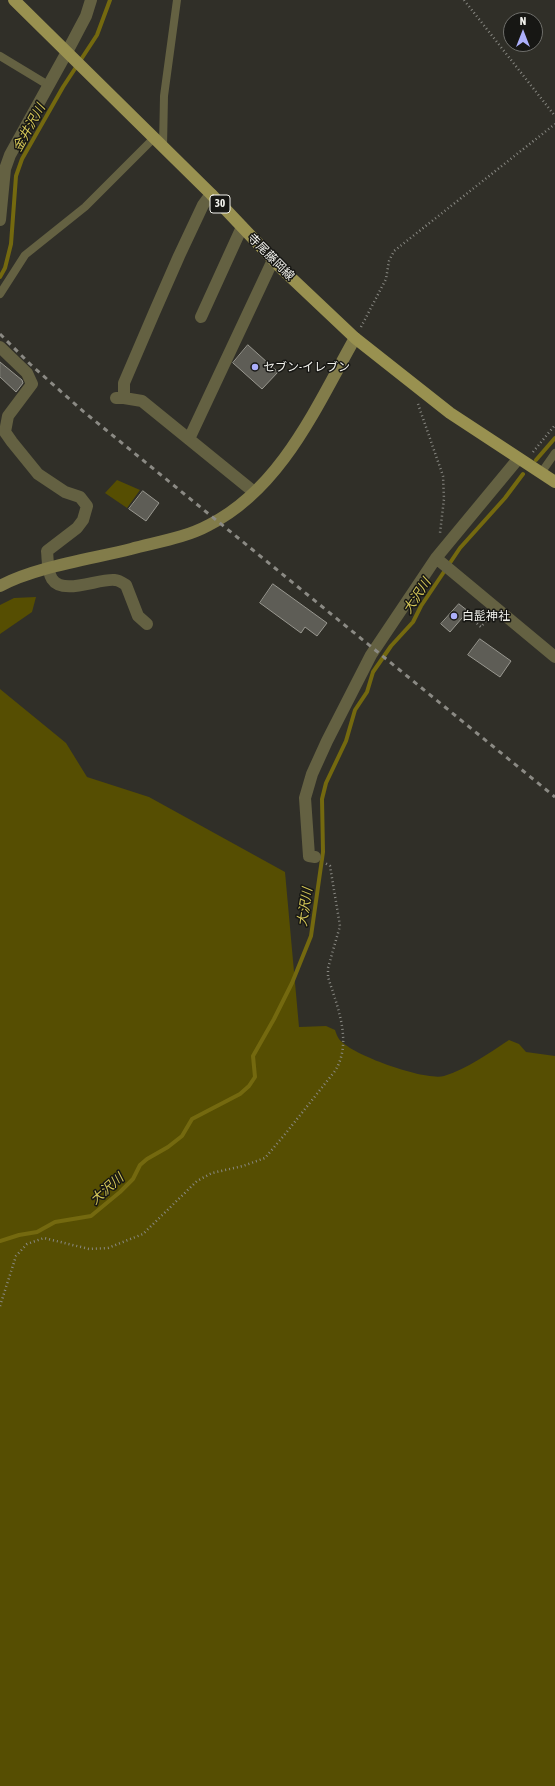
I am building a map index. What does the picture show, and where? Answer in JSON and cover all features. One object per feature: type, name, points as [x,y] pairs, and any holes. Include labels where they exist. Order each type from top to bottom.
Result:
[{"type":"main road","name":"寺尾藤岡線","points":[[14,0],[211,194],[273,260],[355,338],[450,413],[555,482]]},
{"type":"street","points":[[0,220],[5,169],[10,155],[48,85],[70,55],[91,0]]},
{"type":"street","points":[[211,194],[203,205],[182,250],[124,384],[120,398],[142,401],[254,492]]},
{"type":"street","points":[[201,317],[242,227]]},
{"type":"street","points":[[189,439],[273,260]]},
{"type":"street","points":[[0,586],[48,568],[181,536],[208,526],[232,511],[254,492],[278,466],[299,438],[355,338]]},
{"type":"street","points":[[0,347],[27,373],[32,384],[4,417],[6,432],[12,442],[38,474],[65,492],[80,497],[87,506],[83,520],[77,528],[47,551],[48,568],[52,579],[60,585],[78,586],[115,580],[126,585],[138,616],[146,624]]},
{"type":"street","points":[[315,857],[309,856],[305,798],[312,774],[327,741],[371,655],[436,558],[521,461]]},
{"type":"street","points":[[436,558],[555,657]]},
{"type":"lane","points":[[163,147],[165,88],[177,0]]},
{"type":"lane","points":[[0,56],[48,85]]},
{"type":"lane","points":[[0,294],[25,255],[85,207],[154,138]]},
{"type":"lane","points":[[541,473],[555,454]]},
{"type":"path","points":[[464,0],[555,116]]},
{"type":"path","points":[[355,338],[386,279],[389,262],[394,251],[555,124]]},
{"type":"path","points":[[416,400],[443,476],[444,499],[439,536]]},
{"type":"path","points":[[521,461],[555,425]]},
{"type":"path","points":[[471,618],[481,627],[495,608]]},
{"type":"path","points":[[0,1306],[16,1256],[27,1244],[44,1238],[89,1249],[108,1248],[144,1234],[197,1181],[212,1173],[243,1166],[265,1158],[335,1071],[340,1063],[342,1053],[343,1030],[328,976],[328,968],[340,926],[330,866],[327,865]]},
{"type":"shaded area","points":[[117,480],[140,490],[127,508],[105,493]]},
{"type":"shaded area","points":[[36,597],[32,612],[0,634],[0,605],[14,598]]},
{"type":"shaded area","points":[[0,689],[66,743],[87,777],[149,797],[285,872],[299,1027],[326,1026],[335,1030],[339,1039],[346,1045],[372,1059],[406,1071],[435,1077],[444,1076],[461,1069],[509,1040],[519,1044],[526,1052],[555,1056],[555,1786],[0,1786]]},
{"type":"building","name":"セブン-イレブン","points":[[248,345],[278,372],[262,389],[233,363]]},
{"type":"building","points":[[0,362],[22,380],[23,383],[16,392],[0,377]]},
{"type":"building","points":[[143,491],[159,503],[146,521],[129,509]]},
{"type":"building","points":[[273,584],[327,623],[317,636],[305,627],[301,633],[260,603]]},
{"type":"building","points":[[459,604],[468,611],[450,632],[441,624]]},
{"type":"building","points":[[480,639],[511,661],[500,677],[468,655]]},
{"type":"waterway","name":"金井沢川","points":[[0,277],[5,268],[11,244],[16,176],[22,159],[63,87],[97,35],[110,0]]},
{"type":"waterway","name":"大沢川","points":[[536,460],[555,438]]},
{"type":"waterway","name":"大沢川","points":[[0,1241],[19,1235],[37,1232],[55,1222],[91,1216],[133,1179],[140,1165],[182,1136],[192,1119],[240,1094],[249,1086],[255,1077],[253,1056],[292,983],[311,936],[323,852],[322,799],[326,783],[346,741],[355,710],[367,692],[373,672],[391,646],[413,622],[421,606],[460,548],[505,498],[523,474]]},
{"type":"railway","points":[[0,334],[30,364],[84,412],[555,797]]},
{"type":"place","name":"セブン-イレブン","points":[[255,367]]},
{"type":"place","name":"白髭神社","points":[[454,616]]}]
